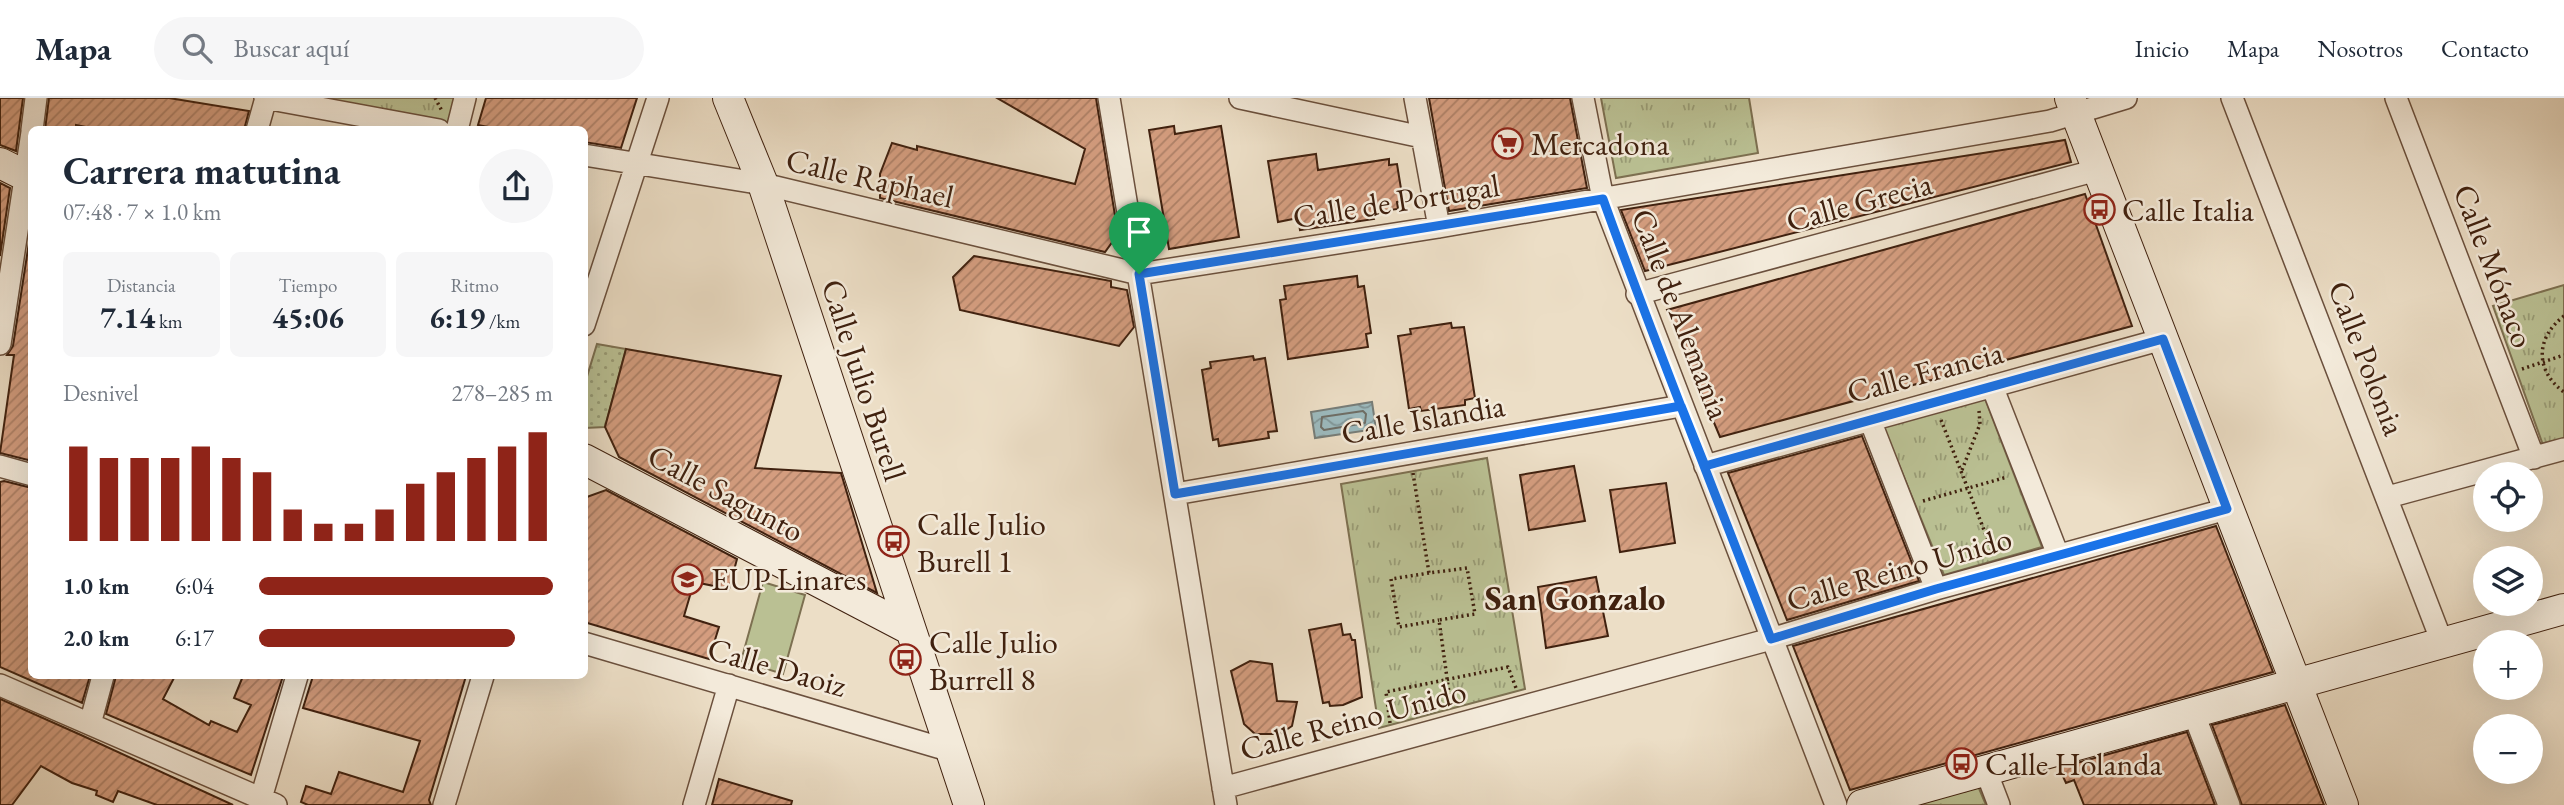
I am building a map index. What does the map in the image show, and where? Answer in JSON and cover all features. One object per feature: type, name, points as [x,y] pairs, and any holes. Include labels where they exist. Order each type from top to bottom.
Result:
[{"type":"street","points":[[33,126],[36,98]]},
{"type":"street","points":[[258,126],[266,98],[417,126]]},
{"type":"street","points":[[458,126],[466,98]]},
{"type":"street","points":[[588,312],[634,164],[658,98]]},
{"type":"street","name":"Calle Julio Burell","points":[[729,98],[763,184],[969,805]]},
{"type":"street","points":[[1109,98],[1224,797]]},
{"type":"street","points":[[1240,98],[1422,137]]},
{"type":"street","points":[[1415,98],[1439,228]]},
{"type":"street","name":"Calle de Alemania","points":[[1583,98],[1603,199],[1637,295],[1836,805]]},
{"type":"street","name":"Calle de Portugal","points":[[1139,274],[1439,228],[2050,121],[2073,106],[2126,98]]},
{"type":"street","name":"Calle Polonia","points":[[2232,98],[2442,642]]},
{"type":"street","name":"Calle Mónaco","points":[[2396,98],[2534,457]]},
{"type":"street","points":[[2073,106],[2343,805]]},
{"type":"street","points":[[0,344],[19,172],[28,144]]},
{"type":"street","name":"Calle Raphael","points":[[588,156],[763,184],[1139,274]]},
{"type":"street","name":"Calle Grecia","points":[[1637,295],[2098,170]]},
{"type":"street","name":"Calle Francia","points":[[1705,466],[1870,420],[1985,394],[2163,339]]},
{"type":"street","points":[[1985,394],[2058,555]]},
{"type":"street","name":"Calle Islandia","points":[[1175,494],[1681,406]]},
{"type":"street","points":[[1870,420],[1936,589]]},
{"type":"street","points":[[2388,498],[2564,449]]},
{"type":"street","name":"Calle Sagunto","points":[[588,461],[909,629]]},
{"type":"street","points":[[0,466],[28,474]]},
{"type":"street","name":"Calle Reino Unido","points":[[1224,797],[1936,589],[2227,509]]},
{"type":"street","points":[[1863,805],[2564,609]]},
{"type":"street","name":"Calle Daoiz","points":[[588,644],[951,751]]},
{"type":"street","points":[[90,724],[102,679]]},
{"type":"street","points":[[0,685],[266,803],[296,679]]},
{"type":"street","points":[[444,805],[482,679]]},
{"type":"street","points":[[694,805],[729,685]]},
{"type":"street","points":[[2193,712],[2229,805]]},
{"type":"street","points":[[1986,771],[1999,805]]},
{"type":"path","points":[[2564,316],[2553,324],[2542,345],[2542,362],[2549,381],[2564,392]]},
{"type":"path","points":[[2517,372],[2564,355]]},
{"type":"path","points":[[1961,472],[1980,424],[1985,394]]},
{"type":"path","points":[[1938,411],[1996,560]]},
{"type":"path","points":[[1413,471],[1429,573]]},
{"type":"path","points":[[1915,503],[2014,475]]},
{"type":"path","points":[[1467,568],[1475,614],[1439,620],[1399,627],[1391,579],[1467,568]]},
{"type":"path","points":[[1439,620],[1451,709]]},
{"type":"path","points":[[1390,725],[1386,692],[1508,667],[1517,692]]},
{"type":"green space","points":[[318,98],[455,98],[449,123]]},
{"type":"green space","points":[[1601,98],[1749,98],[1758,153],[1616,178]]},
{"type":"green space","points":[[2564,285],[2564,438],[2543,445],[2493,306]]},
{"type":"green space","points":[[597,344],[626,349],[605,427],[588,428],[588,373]]},
{"type":"green space","points":[[1985,399],[2042,547],[1944,575],[1883,426]]},
{"type":"green space","points":[[1487,458],[1525,689],[1379,728],[1341,484]]},
{"type":"green space","points":[[763,582],[805,595],[783,674],[741,661]]},
{"type":"green space","points":[[1978,786],[1986,805],[1909,805]]},
{"type":"water","points":[[1372,402],[1376,429],[1315,438],[1311,412]]},
{"type":"building","points":[[0,98],[23,98],[16,151],[0,145]]},
{"type":"building","points":[[49,98],[169,98],[249,111],[245,126],[46,126]]},
{"type":"building","points":[[486,98],[637,98],[621,148],[588,143],[588,126],[478,125]]},
{"type":"building","points":[[997,98],[1096,98],[1118,234],[1105,252],[880,198],[880,174],[892,143],[917,150],[917,146],[1075,184],[1085,149]]},
{"type":"building","name":"Mercadona","points":[[1429,98],[1570,98],[1587,188],[1449,211]]},
{"type":"building","points":[[1174,126],[1175,134],[1221,126],[1239,237],[1169,249],[1149,130]]},
{"type":"building","points":[[2065,140],[2071,162],[1645,271],[1621,210]]},
{"type":"building","points":[[1316,154],[1318,170],[1389,159],[1389,165],[1397,164],[1403,201],[1397,202],[1398,209],[1373,212],[1374,219],[1300,230],[1298,218],[1278,222],[1268,161]]},
{"type":"building","points":[[0,183],[10,188],[0,256]]},
{"type":"building","points":[[2085,194],[2132,326],[1720,437],[1667,310]]},
{"type":"building","points":[[28,249],[28,460],[0,453],[14,355],[7,355],[13,346]]},
{"type":"building","points":[[974,256],[1111,281],[1111,287],[1127,290],[1134,327],[1119,346],[960,310],[953,277]]},
{"type":"building","points":[[1357,276],[1358,287],[1364,286],[1371,333],[1366,334],[1368,347],[1288,359],[1280,300],[1286,299],[1284,286]]},
{"type":"building","points":[[1451,323],[1452,328],[1464,327],[1475,398],[1465,400],[1465,405],[1421,411],[1420,407],[1409,409],[1398,336],[1411,334],[1410,329]]},
{"type":"building","name":"EUP Linares","points":[[626,349],[781,376],[755,468],[841,473],[877,593],[619,457],[605,427]]},
{"type":"building","points":[[1253,356],[1254,360],[1265,358],[1277,431],[1268,432],[1269,438],[1219,446],[1218,439],[1213,440],[1202,370],[1211,368],[1210,362]]},
{"type":"building","points":[[1862,436],[1919,581],[1787,620],[1728,473]]},
{"type":"building","points":[[1574,466],[1585,521],[1529,530],[1520,475]]},
{"type":"building","points":[[0,482],[28,487],[28,679],[89,679],[82,703],[0,667]]},
{"type":"building","points":[[1666,483],[1675,543],[1620,552],[1610,490]]},
{"type":"building","points":[[606,490],[737,559],[729,589],[694,582],[684,616],[719,627],[709,659],[588,623],[588,497]]},
{"type":"building","points":[[2216,526],[2273,672],[1850,790],[1793,646]]},
{"type":"building","points":[[1596,577],[1608,636],[1546,648],[1538,587]]},
{"type":"building","points":[[1341,624],[1343,635],[1350,634],[1352,640],[1355,640],[1362,697],[1343,705],[1330,706],[1329,702],[1323,703],[1309,630]]},
{"type":"building","points":[[1250,661],[1272,664],[1277,701],[1297,702],[1292,726],[1280,734],[1255,734],[1244,724],[1231,671]]},
{"type":"building","points":[[115,679],[173,679],[163,699],[209,725],[211,721],[237,732],[251,705],[234,698],[242,679],[282,679],[251,775],[106,714]]},
{"type":"building","points":[[312,679],[465,679],[429,800],[431,805],[308,805],[301,802],[306,786],[331,794],[339,772],[403,792],[420,741],[303,708]]},
{"type":"building","points":[[0,699],[233,805],[157,805],[118,791],[113,802],[96,795],[97,791],[72,783],[41,766],[12,805],[0,805]]},
{"type":"building","points":[[2285,705],[2324,805],[2242,805],[2212,725]]},
{"type":"building","points":[[2187,732],[2215,805],[2084,805],[2074,780],[2066,783],[2059,768]]},
{"type":"building","points":[[719,779],[792,801],[791,805],[712,805]]},
{"type":"place","name":"Mercadona","points":[[1508,144]]},
{"type":"place","name":"Calle Italia","points":[[2099,210]]},
{"type":"place","name":"Calle Julio Burell 1","points":[[894,542]]},
{"type":"place","name":"EUP Linares","points":[[688,579]]},
{"type":"place","name":"Calle Julio Burrell 8","points":[[906,660]]},
{"type":"place","name":"Calle Holanda","points":[[1962,764]]},
{"type":"district","name":"San Gonzalo","points":[[1575,597]]},
{"type":"route","points":[[1139,274],[1175,494],[1681,406],[1705,466],[2163,339],[2227,509],[1936,589],[1771,639],[1705,466],[1637,295],[1603,199],[1439,228],[1139,274]]}]
